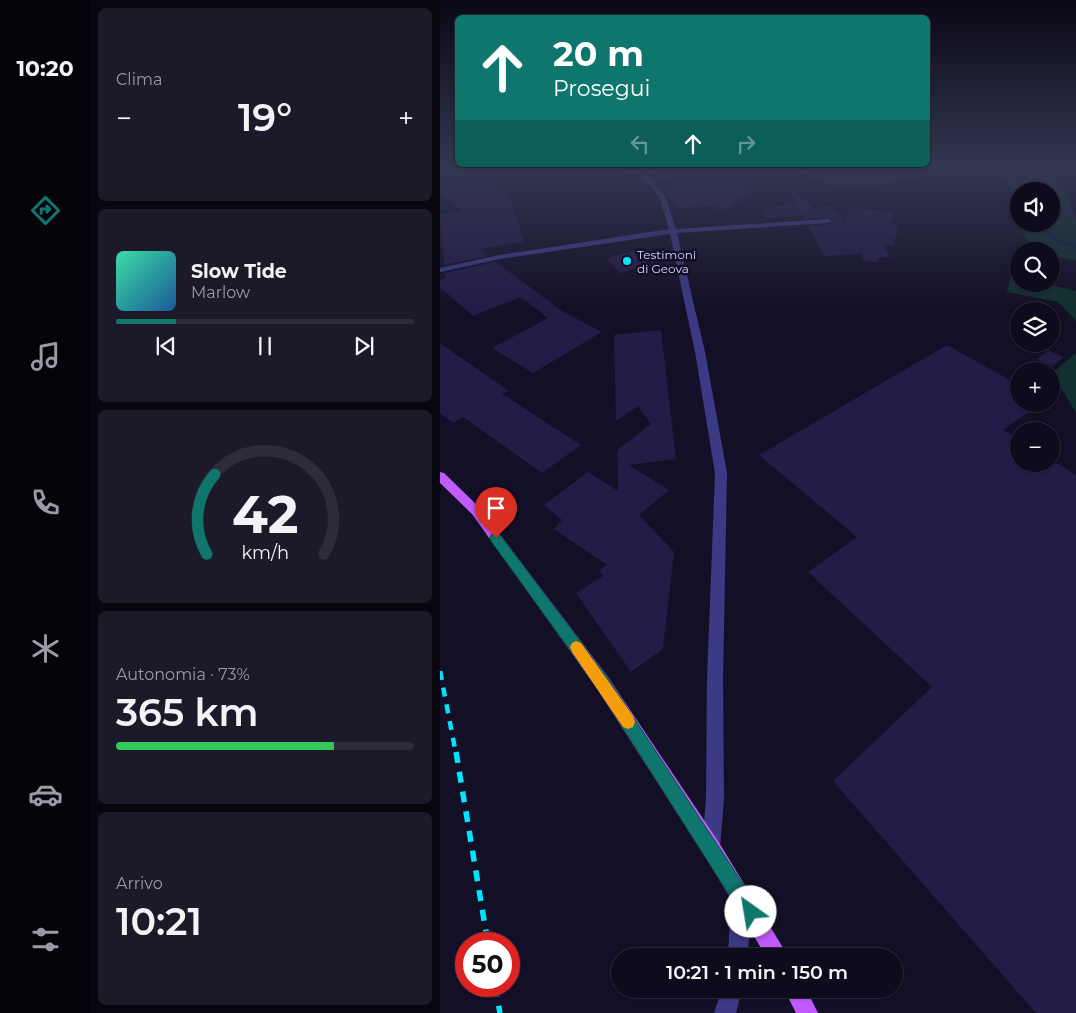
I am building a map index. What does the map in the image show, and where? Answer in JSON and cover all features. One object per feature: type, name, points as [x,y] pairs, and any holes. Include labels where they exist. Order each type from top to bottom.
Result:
[{"type":"main road","points":[[440,476],[476,511],[602,682],[711,848],[773,948]]},
{"type":"main road","points":[[800,998],[807,1013]]},
{"type":"street","points":[[667,213],[700,352],[722,473],[715,680],[715,799],[711,848]]},
{"type":"street","points":[[440,270],[500,257],[673,231],[828,221]]},
{"type":"street","points":[[738,948],[741,897]]},
{"type":"street","points":[[724,1013],[729,998]]},
{"type":"green space","points":[[1060,213],[1074,213],[1076,220],[1076,260],[1060,257],[1060,242],[1028,242],[1023,232],[1060,232]]},
{"type":"green space","points":[[1010,279],[1010,292],[1060,292],[1060,287],[1076,291],[1076,321],[1060,302],[1007,292]]},
{"type":"green space","points":[[1076,353],[1076,413],[1060,386],[1060,366]]},
{"type":"building","points":[[515,213],[524,242],[479,249],[488,256],[444,265],[440,215]]},
{"type":"building","points":[[765,213],[838,213],[844,220],[847,213],[894,213],[892,225],[899,226],[893,246],[883,244],[890,257],[877,258],[879,262],[863,261],[862,254],[824,256],[809,226],[829,225],[834,222],[829,217],[805,219],[803,215],[766,219]]},
{"type":"building","name":"Testimoni di Geova","points":[[634,250],[649,264],[621,273],[606,259]]},
{"type":"building","points":[[496,262],[562,311],[602,332],[533,373],[492,348],[548,318],[521,297],[473,316],[440,287],[440,280],[446,278],[445,273]]},
{"type":"building","points":[[661,330],[676,459],[629,465],[669,490],[639,515],[674,552],[663,649],[631,672],[576,593],[603,576],[599,570],[607,565],[554,529],[562,520],[544,505],[588,472],[618,491],[617,450],[651,424],[638,406],[616,421],[614,335]]},
{"type":"building","points":[[440,343],[509,391],[502,394],[581,445],[542,473],[463,417],[453,423],[440,413]]},
{"type":"building","points":[[947,345],[1010,380],[1010,412],[1029,412],[1014,422],[1010,422],[1010,425],[1003,430],[1010,434],[1010,472],[1060,472],[1060,465],[1076,475],[1076,1013],[1036,1013],[833,781],[932,687],[808,572],[857,537],[759,455]]},
{"type":"building","points":[[1046,352],[1053,352],[1064,357],[1057,362],[1043,362],[1037,359]]},
{"type":"waterway","points":[[1050,232],[1057,242],[1076,246]]},
{"type":"railway","points":[[440,671],[456,754]]},
{"type":"railway","points":[[456,752],[486,932]]},
{"type":"railway","points":[[497,997],[500,1013]]},
{"type":"slow traffic","points":[[576,647],[628,722]]},
{"type":"place","name":"Testimoni di Geova","points":[[627,261]]},
{"type":"route","points":[[496,538],[602,682],[751,912]]}]
